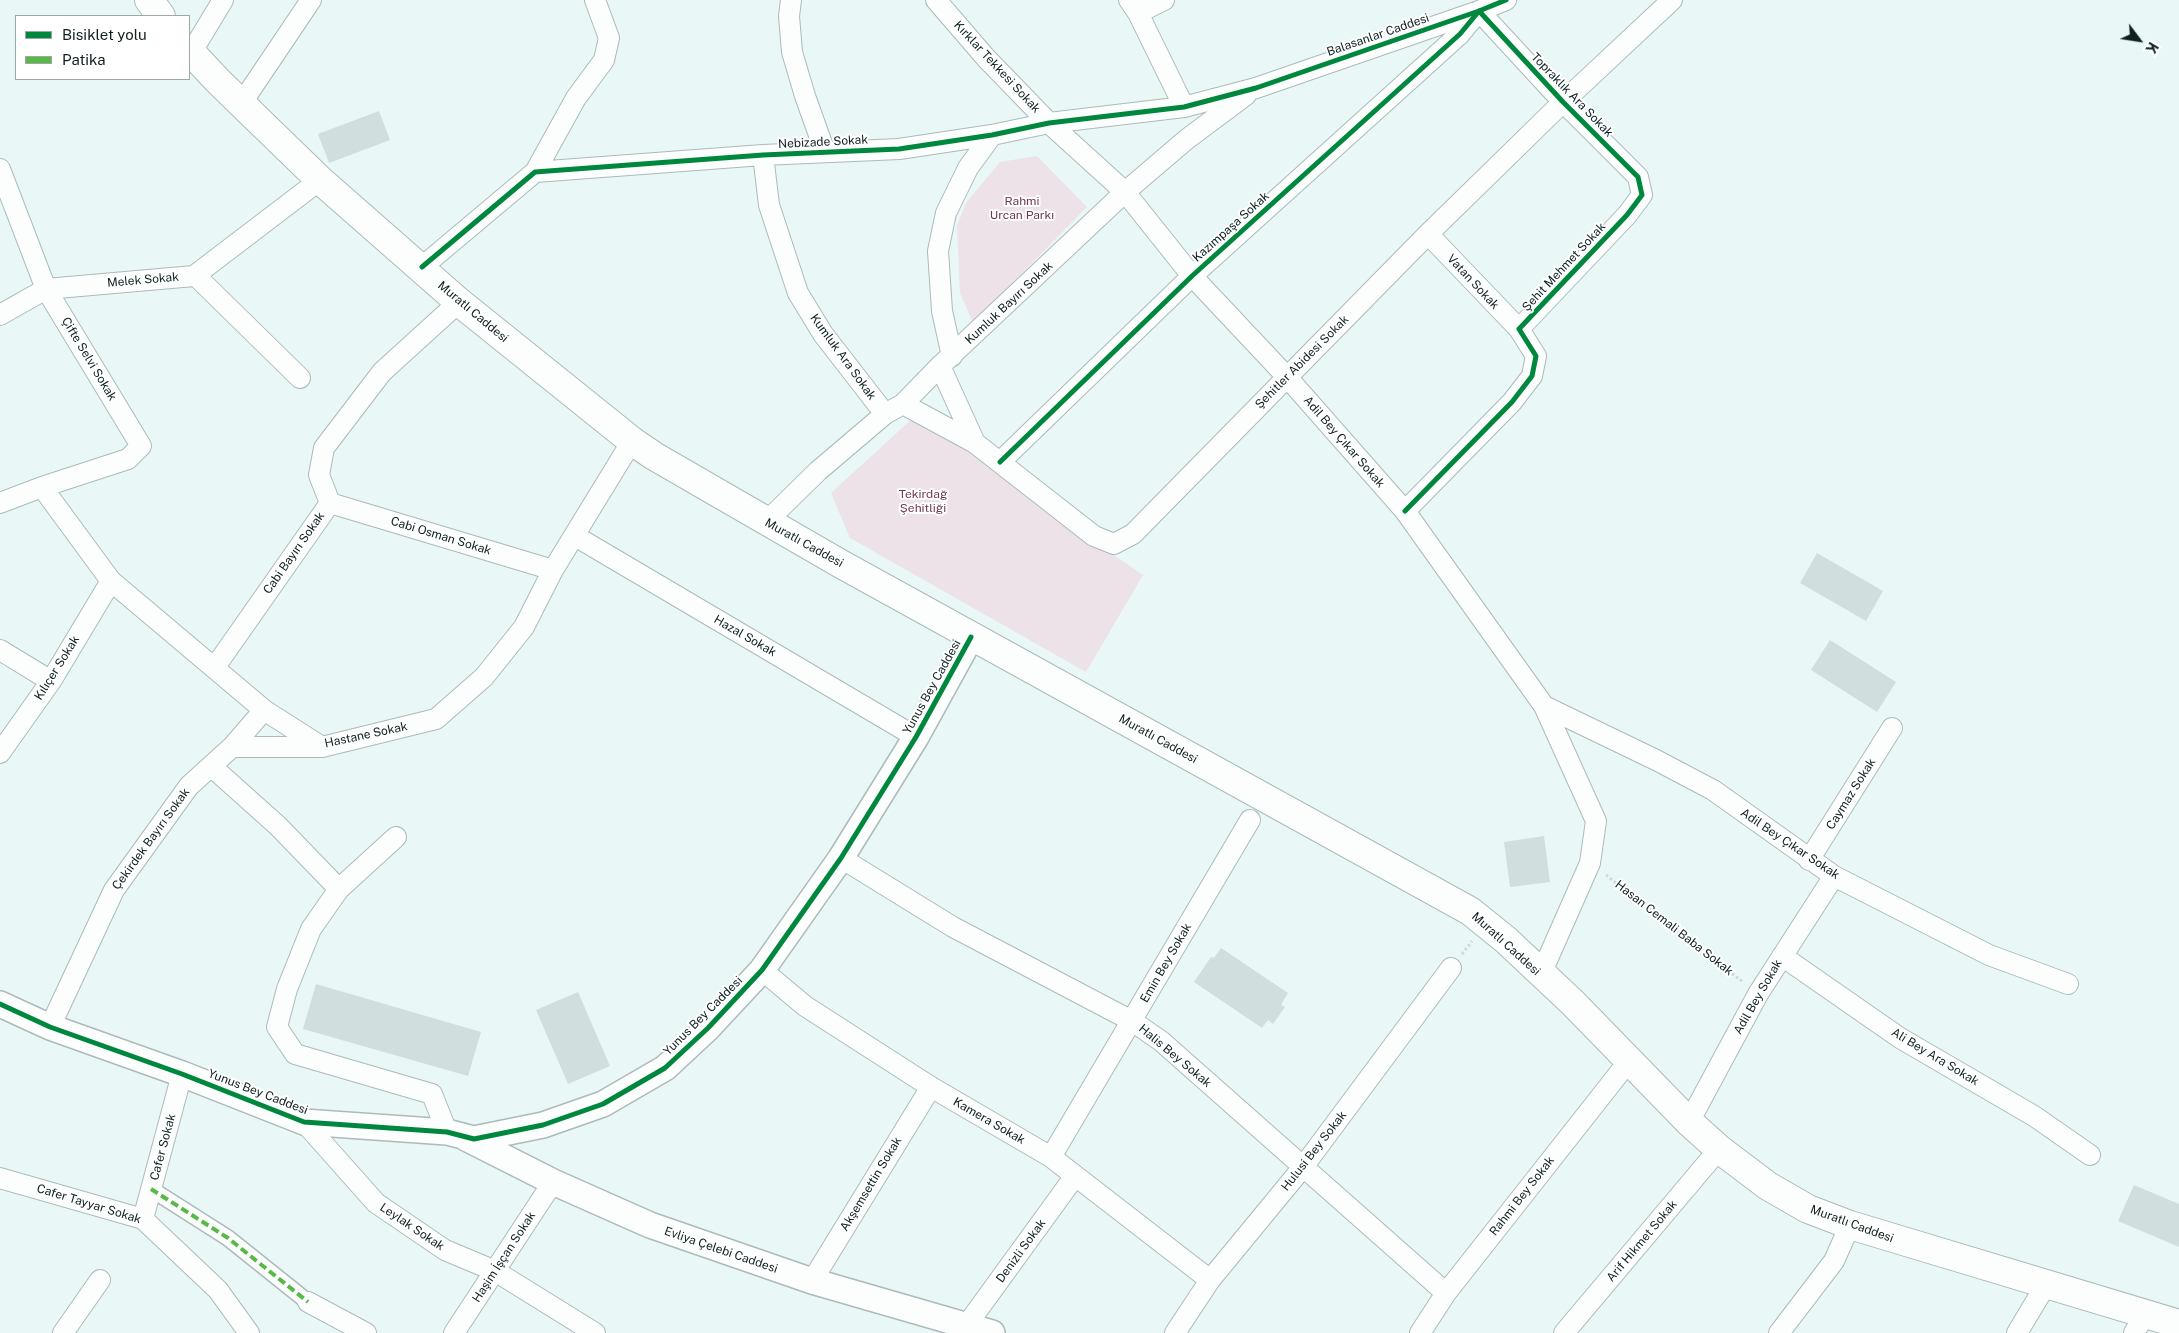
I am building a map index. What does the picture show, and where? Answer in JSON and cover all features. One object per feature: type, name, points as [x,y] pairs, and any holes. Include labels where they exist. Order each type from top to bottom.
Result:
[{"type":"main road","name":"Muratlı Caddesi","points":[[190,51],[241,104],[320,180],[422,267],[459,302],[632,441],[766,522],[971,637],[1470,911],[1486,923],[1573,1003],[1628,1062],[1689,1122],[1719,1149],[1768,1186],[1808,1208],[1850,1225],[2047,1283],[2140,1323],[2179,1324]]},
{"type":"street","points":[[190,51],[223,0]]},
{"type":"street","points":[[241,104],[311,0]]},
{"type":"street","points":[[422,267],[535,172],[576,98],[604,60],[610,38],[595,0]]},
{"type":"street","points":[[791,0],[789,16],[792,52],[805,96],[826,152]]},
{"type":"street","name":"Kırklar Tekkesi Sokak","points":[[936,0],[986,58],[1049,123],[1125,192]]},
{"type":"street","points":[[1164,0],[1133,7],[1184,107]]},
{"type":"street","name":"Şehitler Abidesi Sokak","points":[[903,404],[975,443],[1094,536],[1114,544],[1133,534],[1428,234],[1563,102],[1672,0]]},
{"type":"street","name":"Topraklık Ara Sokak","points":[[1494,4],[1563,102],[1638,177],[1642,195]]},
{"type":"street","name":"Balasanlar Caddesi","points":[[1256,88],[1494,4]]},
{"type":"street","name":"Kazımpaşa Sokak","points":[[1000,462],[1192,276],[1494,4]]},
{"type":"street","name":"Nebizade Sokak","points":[[535,172],[763,155],[899,148],[992,135],[1049,123],[1184,107],[1256,88]]},
{"type":"street","name":"Kumluk Bayırı Sokak","points":[[766,522],[818,471],[885,414],[903,404],[1125,192],[1187,138],[1256,88]]},
{"type":"street","points":[[975,443],[946,361],[938,251],[946,213],[968,168],[992,135]]},
{"type":"street","name":"Kumluk Ara Sokak","points":[[763,155],[769,205],[798,293],[823,334],[885,414]]},
{"type":"street","name":"Çifte Selvi Sokak","points":[[0,169],[46,289],[141,446],[128,459],[42,487]]},
{"type":"street","name":"Melek Sokak","points":[[0,315],[46,289],[195,275],[320,180]]},
{"type":"street","name":"Adil Bey Çıkar Sokak","points":[[1125,192],[1192,276],[1287,377],[1405,511],[1544,706],[1596,821],[1590,863],[1541,974]]},
{"type":"street","name":"Şehit Mehmet Sokak","points":[[1518,330],[1627,215],[1642,195]]},
{"type":"street","name":"Vatan Sokak","points":[[1428,234],[1518,330]]},
{"type":"street","points":[[195,275],[300,378]]},
{"type":"street","name":"Cabi Bayırı Sokak","points":[[215,667],[330,502],[319,475],[324,448],[382,372],[459,302]]},
{"type":"street","points":[[1405,511],[1512,402],[1532,376],[1536,356],[1518,330]]},
{"type":"street","name":"Hastane Sokak","points":[[42,487],[111,581],[264,710],[322,747],[436,719],[484,677],[524,627],[553,570],[632,441]]},
{"type":"street","points":[[0,503],[42,487]]},
{"type":"street","name":"Cabi Osman Sokak","points":[[330,502],[553,570]]},
{"type":"street","name":"Hazal Sokak","points":[[575,536],[916,736]]},
{"type":"street","name":"Kılıçer Sokak","points":[[0,753],[50,681],[111,581]]},
{"type":"street","name":"Yunus Bey Caddesi","points":[[0,1004],[50,1027],[182,1074],[304,1122],[454,1134],[474,1139],[543,1125],[603,1104],[665,1068],[708,1028],[762,970],[841,858],[916,736],[971,637]]},
{"type":"street","points":[[0,650],[50,681]]},
{"type":"street","name":"Adil Bey Çıkar Sokak","points":[[1544,706],[1713,790],[1834,876],[1989,955],[2068,984]]},
{"type":"street","name":"Çekirdek Bayırı Sokak","points":[[50,1027],[114,890],[189,786],[232,747],[264,710]]},
{"type":"street","name":"Caymaz Sokak","points":[[1810,860],[1892,728]]},
{"type":"street","points":[[232,747],[322,747]]},
{"type":"street","points":[[211,766],[278,826],[339,889]]},
{"type":"street","name":"Emin Bey Sokak","points":[[1051,1157],[1250,820]]},
{"type":"street","points":[[396,837],[339,889],[311,929],[286,989],[277,1027],[295,1054],[432,1094],[454,1134]]},
{"type":"street","name":"Halis Bey Sokak","points":[[841,858],[952,927],[1132,1021],[1161,1041],[1302,1168],[1446,1293]]},
{"type":"street","name":"Adil Bey Sokak","points":[[1689,1122],[1758,994],[1834,876]]},
{"type":"street","name":"Ali Bey Ara Sokak","points":[[1782,956],[1900,1038],[2034,1116],[2090,1155]]},
{"type":"street","name":"Hulusi Bey Sokak","points":[[1175,1333],[1210,1280],[1302,1168],[1451,968]]},
{"type":"street","name":"Kamera Sokak","points":[[762,970],[805,1006],[931,1087],[1051,1157],[1210,1280]]},
{"type":"street","name":"Rahmi Bey Sokak","points":[[1420,1333],[1446,1293],[1628,1062]]},
{"type":"street","name":"Cafer Sokak","points":[[143,1219],[182,1074]]},
{"type":"street","name":"Akşemsettin Sokak","points":[[812,1281],[931,1087]]},
{"type":"street","name":"Leylak Sokak","points":[[304,1122],[376,1203],[445,1250],[495,1271],[595,1333]]},
{"type":"street","name":"Evliya Çelebi Caddesi","points":[[454,1134],[553,1182],[650,1225],[812,1281],[964,1330],[992,1333]]},
{"type":"street","name":"Arif Hikmet Sokak","points":[[1564,1333],[1719,1149]]},
{"type":"street","name":"Denizli Sokak","points":[[964,1330],[1075,1176]]},
{"type":"street","name":"Cafer Tayyar Sokak","points":[[0,1178],[143,1219],[218,1290],[249,1333]]},
{"type":"street","name":"Haşim İşçan Sokak","points":[[454,1333],[553,1182]]},
{"type":"street","points":[[151,1189],[228,1238],[308,1302],[366,1333]]},
{"type":"street","points":[[1779,1333],[1834,1261],[1850,1225]]},
{"type":"street","points":[[63,1333],[100,1280]]},
{"type":"street","points":[[2017,1333],[2047,1283]]},
{"type":"path","points":[[1451,968],[1486,923]]},
{"type":"green space","name":"Rahmi Urcan Parkı","points":[[1037,156],[1087,207],[973,323],[960,293],[957,226],[966,203],[1000,162]]},
{"type":"green space","name":"Tekirdağ Şehitliği","points":[[913,418],[949,434],[1043,507],[1143,575],[1086,672],[850,538],[831,493]]},
{"type":"building","points":[[379,111],[390,140],[329,163],[318,134]]},
{"type":"building","points":[[1817,553],[1883,591],[1866,621],[1800,583]]},
{"type":"building","points":[[1830,640],[1896,682],[1877,712],[1811,670]]},
{"type":"building","points":[[1544,836],[1550,882],[1510,887],[1504,842]]},
{"type":"building","points":[[1221,948],[1288,993],[1281,1005],[1285,1007],[1273,1024],[1268,1020],[1262,1028],[1194,982],[1211,957],[1214,958]]},
{"type":"building","points":[[316,984],[481,1032],[468,1076],[303,1029]]},
{"type":"building","points":[[578,992],[610,1066],[568,1084],[536,1010]]},
{"type":"building","points":[[2134,1185],[2179,1204],[2179,1247],[2118,1221]]},
{"type":"marked path","points":[[151,1189],[228,1238],[308,1302]]},
{"type":"cycle path","points":[[422,267],[535,172],[763,155],[899,149],[992,135],[1049,123],[1184,107],[1256,88],[1506,0]]},
{"type":"cycle path","points":[[1000,462],[1192,276],[1460,34],[1479,11],[1563,102],[1638,177],[1642,195],[1627,215],[1519,329],[1536,356],[1532,376],[1512,402],[1405,511]]},
{"type":"cycle path","points":[[0,1004],[50,1027],[182,1074],[304,1122],[447,1132],[474,1139],[543,1125],[603,1104],[665,1068],[708,1028],[762,970],[841,858],[916,737],[971,637]]}]
